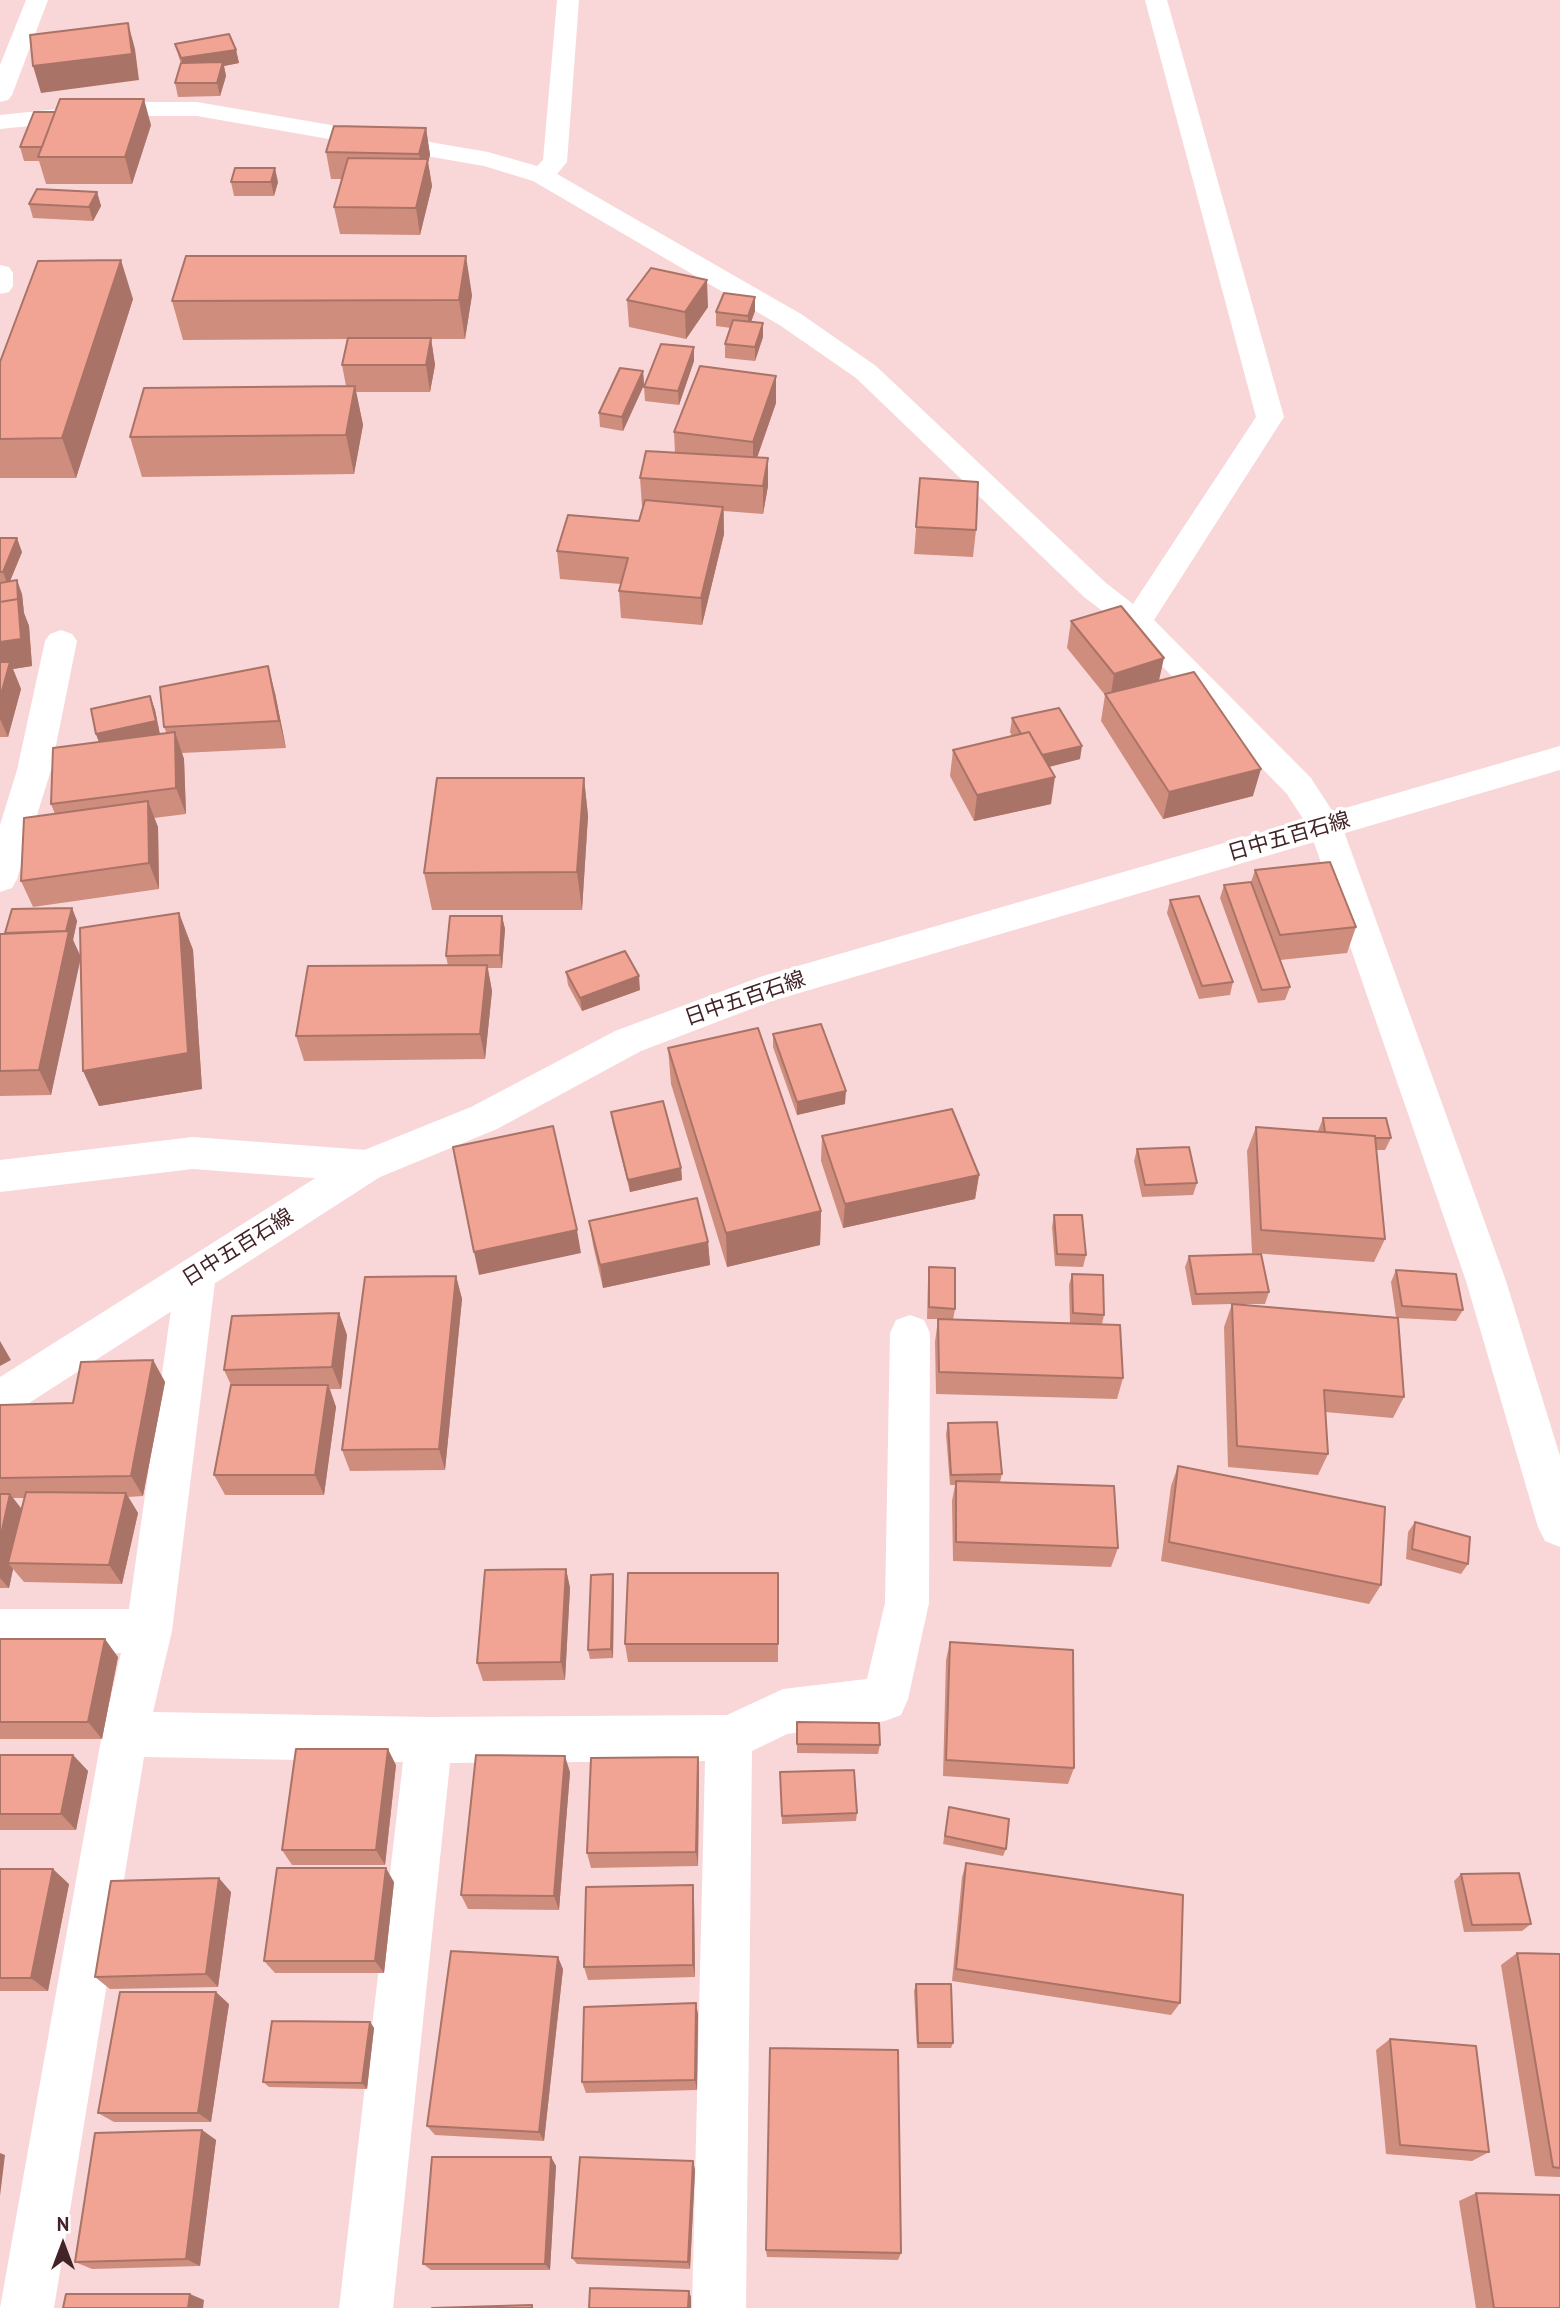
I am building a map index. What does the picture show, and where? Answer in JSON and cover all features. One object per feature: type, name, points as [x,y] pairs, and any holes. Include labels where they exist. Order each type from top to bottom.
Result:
[{"type":"street","points":[[0,95],[37,0]]},
{"type":"street","points":[[542,176],[555,162],[568,0]]},
{"type":"street","points":[[1137,622],[1270,417],[1156,0]]},
{"type":"street","points":[[0,122],[126,109],[197,109],[488,159],[542,176],[791,320],[866,372],[1095,590],[1137,622],[1299,786],[1325,826],[1486,1281],[1560,1527]]},
{"type":"street","points":[[0,273],[0,286]]},
{"type":"street","points":[[0,879],[34,770],[61,641]]},
{"type":"street","name":"日中五百石線","points":[[0,1399],[366,1166],[484,1118],[628,1041],[763,990],[1560,758]]},
{"type":"street","points":[[0,1176],[192,1153],[366,1166]]},
{"type":"street","points":[[27,2308],[125,1734],[149,1631],[196,1274]]},
{"type":"street","points":[[125,1734],[429,1740],[729,1738],[783,1712],[885,1699],[907,1603],[910,1333]]},
{"type":"street","points":[[0,1631],[149,1631]]},
{"type":"street","points":[[719,2308],[729,1738]]},
{"type":"street","points":[[366,2308],[429,1740]]},
{"type":"building","points":[[128,23],[132,54],[33,66],[30,35]]},
{"type":"building","points":[[229,34],[236,50],[181,58],[175,44]]},
{"type":"building","points":[[223,62],[217,83],[175,83],[181,63]]},
{"type":"building","points":[[60,99],[144,99],[125,157],[38,157]]},
{"type":"building","points":[[34,112],[55,112],[42,147],[20,147]]},
{"type":"building","points":[[334,126],[426,128],[419,154],[326,152]]},
{"type":"building","points":[[348,158],[428,159],[416,208],[334,207]]},
{"type":"building","points":[[235,168],[275,168],[271,182],[231,182]]},
{"type":"building","points":[[37,189],[97,192],[89,207],[29,204]]},
{"type":"building","points":[[186,256],[466,256],[459,300],[172,301]]},
{"type":"building","points":[[121,260],[62,438],[0,439],[0,362],[38,261]]},
{"type":"building","points":[[651,268],[707,280],[685,312],[627,300]]},
{"type":"building","points":[[724,293],[755,297],[748,316],[716,312]]},
{"type":"building","points":[[733,320],[763,323],[755,347],[725,344]]},
{"type":"building","points":[[348,338],[431,338],[426,365],[342,365]]},
{"type":"building","points":[[661,344],[694,347],[678,391],[644,387]]},
{"type":"building","points":[[700,366],[776,376],[753,442],[674,432]]},
{"type":"building","points":[[620,368],[643,371],[622,417],[599,413]]},
{"type":"building","points":[[355,386],[346,435],[130,437],[144,388]]},
{"type":"building","points":[[646,451],[768,458],[763,486],[640,478]]},
{"type":"building","points":[[920,478],[978,482],[976,530],[916,527]]},
{"type":"building","points":[[645,500],[723,507],[701,598],[619,591],[628,558],[557,551],[568,515],[639,521]]},
{"type":"building","points":[[0,538],[17,538],[3,572],[0,572]]},
{"type":"building","points":[[17,580],[18,599],[0,602],[0,583]]},
{"type":"building","points":[[18,599],[21,639],[0,642],[0,602]]},
{"type":"building","points":[[1121,606],[1164,658],[1114,674],[1071,621]]},
{"type":"building","points":[[0,662],[10,662],[0,698]]},
{"type":"building","points":[[268,666],[279,721],[164,727],[160,687]]},
{"type":"building","points":[[1194,672],[1261,769],[1169,792],[1105,694]]},
{"type":"building","points":[[150,696],[156,721],[96,734],[91,709]]},
{"type":"building","points":[[1059,708],[1082,746],[1042,755],[1029,732],[1021,734],[1012,718]]},
{"type":"building","points":[[175,732],[176,788],[51,804],[53,748]]},
{"type":"building","points":[[1029,732],[1055,777],[977,795],[953,750]]},
{"type":"building","points":[[437,778],[584,778],[577,872],[424,873]]},
{"type":"building","points":[[148,801],[149,863],[21,881],[24,818]]},
{"type":"building","points":[[1330,862],[1356,927],[1280,935],[1255,870]]},
{"type":"building","points":[[1251,882],[1290,987],[1262,990],[1224,885]]},
{"type":"building","points":[[1199,896],[1233,982],[1202,986],[1170,900]]},
{"type":"building","points":[[72,908],[66,931],[5,933],[12,909]]},
{"type":"building","points":[[179,913],[188,1053],[83,1071],[80,928]]},
{"type":"building","points":[[450,916],[502,916],[500,955],[446,956]]},
{"type":"building","points":[[69,931],[39,1070],[0,1071],[0,934]]},
{"type":"building","points":[[625,951],[639,976],[580,998],[566,972]]},
{"type":"building","points":[[487,965],[480,1034],[296,1036],[308,966]]},
{"type":"building","points":[[821,1024],[846,1091],[797,1102],[773,1034]]},
{"type":"building","points":[[758,1028],[821,1211],[726,1233],[668,1048]]},
{"type":"building","points":[[663,1101],[681,1168],[628,1180],[611,1112]]},
{"type":"building","points":[[952,1109],[979,1175],[845,1204],[822,1136]]},
{"type":"building","points":[[1323,1118],[1386,1118],[1391,1138],[1325,1132]]},
{"type":"building","points":[[553,1126],[577,1230],[474,1252],[453,1147]]},
{"type":"building","points":[[1256,1127],[1375,1136],[1385,1239],[1261,1230]]},
{"type":"building","points":[[1189,1147],[1197,1183],[1145,1185],[1137,1149]]},
{"type":"building","points":[[697,1198],[708,1242],[600,1265],[589,1221]]},
{"type":"building","points":[[1054,1215],[1082,1215],[1086,1255],[1057,1254]]},
{"type":"building","points":[[1261,1254],[1269,1292],[1196,1294],[1189,1256]]},
{"type":"building","points":[[929,1267],[955,1268],[955,1309],[929,1307]]},
{"type":"building","points":[[1396,1270],[1456,1274],[1463,1310],[1402,1306]]},
{"type":"building","points":[[1072,1274],[1103,1275],[1104,1315],[1073,1313]]},
{"type":"building","points":[[456,1276],[439,1449],[342,1450],[365,1277]]},
{"type":"building","points":[[1232,1304],[1398,1318],[1404,1397],[1324,1390],[1328,1454],[1237,1446]]},
{"type":"building","points":[[339,1313],[332,1367],[224,1370],[232,1316]]},
{"type":"building","points":[[938,1319],[1120,1325],[1123,1378],[939,1372]]},
{"type":"building","points":[[153,1360],[131,1476],[0,1478],[0,1405],[73,1403],[81,1362]]},
{"type":"building","points":[[231,1385],[328,1385],[315,1475],[214,1475]]},
{"type":"building","points":[[997,1422],[1002,1474],[951,1475],[948,1423]]},
{"type":"building","points":[[1178,1466],[1385,1507],[1381,1585],[1169,1542]]},
{"type":"building","points":[[956,1481],[1114,1486],[1118,1548],[956,1542]]},
{"type":"building","points":[[26,1492],[126,1493],[109,1565],[8,1563]]},
{"type":"building","points":[[0,1494],[10,1494],[0,1539]]},
{"type":"building","points":[[1415,1522],[1470,1537],[1468,1564],[1412,1549]]},
{"type":"building","points":[[566,1569],[561,1662],[477,1663],[485,1570]]},
{"type":"building","points":[[628,1573],[778,1573],[778,1644],[625,1644]]},
{"type":"building","points":[[613,1574],[611,1649],[588,1650],[591,1575]]},
{"type":"building","points":[[0,1639],[105,1639],[88,1722],[0,1722]]},
{"type":"building","points":[[950,1642],[1073,1650],[1074,1768],[946,1760]]},
{"type":"building","points":[[797,1722],[879,1723],[880,1745],[797,1744]]},
{"type":"building","points":[[296,1749],[388,1749],[376,1850],[282,1850]]},
{"type":"building","points":[[0,1755],[73,1755],[61,1814],[0,1814]]},
{"type":"building","points":[[476,1755],[565,1756],[554,1896],[461,1895]]},
{"type":"building","points":[[698,1757],[696,1852],[587,1853],[591,1758]]},
{"type":"building","points":[[854,1770],[857,1813],[782,1816],[780,1772]]},
{"type":"building","points":[[949,1807],[1009,1819],[1006,1849],[945,1836]]},
{"type":"building","points":[[966,1863],[1183,1895],[1180,2003],[956,1969]]},
{"type":"building","points":[[277,1868],[386,1868],[375,1961],[264,1961]]},
{"type":"building","points":[[0,1869],[53,1869],[31,1978],[0,1978]]},
{"type":"building","points":[[1519,1873],[1531,1924],[1472,1925],[1461,1874]]},
{"type":"building","points":[[219,1878],[206,1974],[95,1977],[111,1881]]},
{"type":"building","points":[[693,1885],[693,1965],[584,1967],[586,1887]]},
{"type":"building","points":[[451,1951],[558,1957],[539,2132],[427,2126]]},
{"type":"building","points":[[1517,1953],[1560,1954],[1560,2168],[1553,2167]]},
{"type":"building","points":[[916,1984],[951,1984],[953,2043],[918,2043]]},
{"type":"building","points":[[120,1992],[216,1992],[198,2113],[98,2113]]},
{"type":"building","points":[[696,2003],[695,2080],[582,2082],[584,2007]]},
{"type":"building","points":[[272,2021],[370,2022],[362,2083],[263,2082]]},
{"type":"building","points":[[1390,2039],[1476,2046],[1489,2152],[1400,2145]]},
{"type":"building","points":[[770,2048],[898,2050],[901,2253],[766,2250]]},
{"type":"building","points":[[202,2130],[186,2259],[75,2262],[95,2133]]},
{"type":"building","points":[[432,2157],[551,2157],[545,2264],[423,2264]]},
{"type":"building","points":[[580,2157],[693,2161],[688,2262],[572,2258]]},
{"type":"building","points":[[1476,2193],[1560,2195],[1560,2308],[1494,2308]]},
{"type":"building","points":[[590,2288],[689,2291],[688,2308],[589,2308]]},
{"type":"building","points":[[66,2294],[190,2294],[188,2308],[63,2308]]},
{"type":"building","points":[[532,2305],[532,2308],[432,2308]]}]
